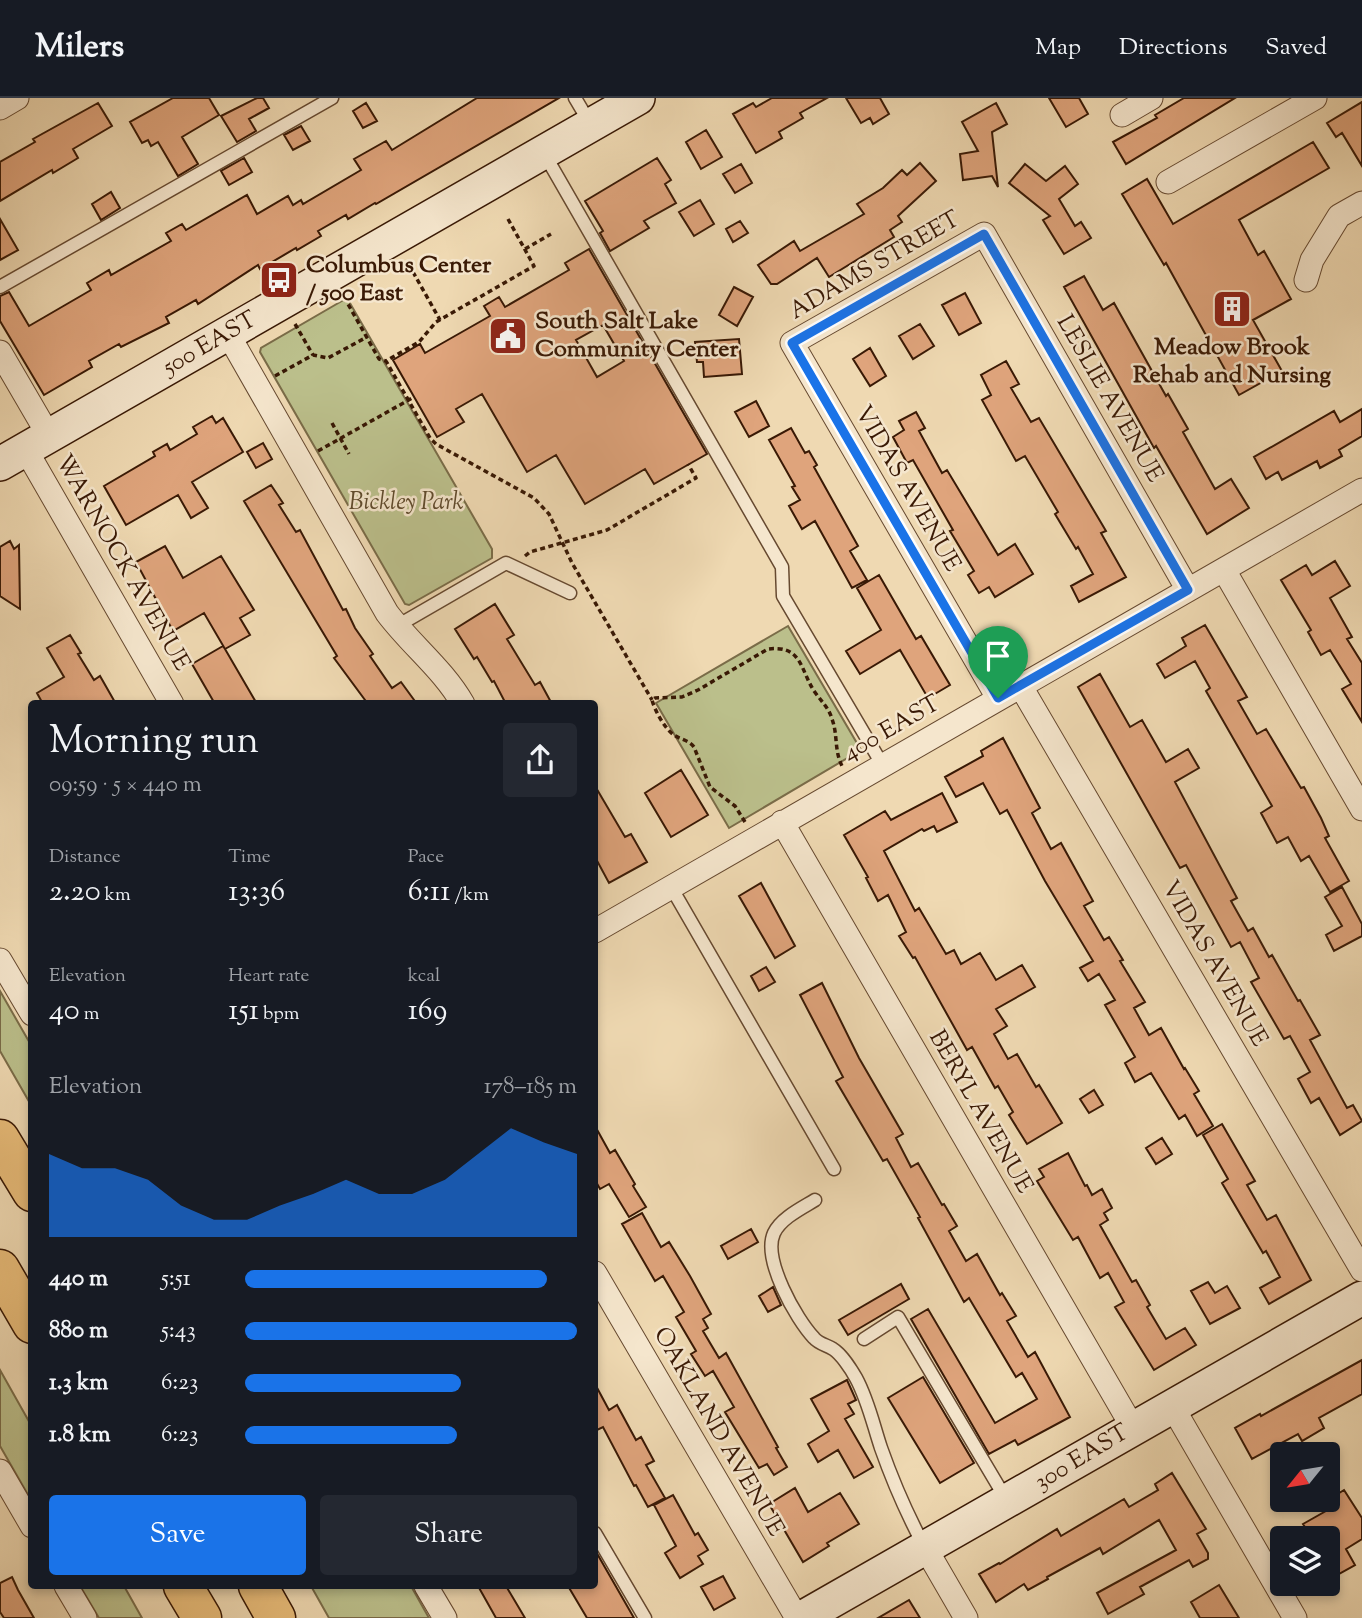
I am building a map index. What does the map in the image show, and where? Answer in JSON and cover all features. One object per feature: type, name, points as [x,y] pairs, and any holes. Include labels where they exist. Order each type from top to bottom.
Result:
[{"type":"highway","points":[[0,1139],[28,1185]]},
{"type":"highway","points":[[0,1269],[28,1317]]},
{"type":"highway","points":[[185,1589],[202,1618]]},
{"type":"highway","points":[[260,1589],[276,1618]]},
{"type":"street","points":[[0,108],[17,98]]},
{"type":"street","name":"500 EAST","points":[[25,450],[544,152],[583,111],[638,98]]},
{"type":"street","points":[[1122,115],[1151,98]]},
{"type":"street","points":[[1168,182],[1315,98]]},
{"type":"street","points":[[1306,280],[1312,260],[1339,216],[1362,203]]},
{"type":"street","name":"ADAMS STREET","points":[[792,343],[984,234]]},
{"type":"street","name":"LESLIE AVENUE","points":[[984,234],[1188,590]]},
{"type":"street","points":[[228,334],[397,625],[442,674],[460,700]]},
{"type":"street","name":"VIDAS AVENUE","points":[[792,343],[998,698]]},
{"type":"street","name":"WARNOCK AVENUE","points":[[0,352],[25,450],[170,700]]},
{"type":"street","name":"400 EAST","points":[[598,929],[1362,490]]},
{"type":"street","points":[[1224,570],[1362,809]]},
{"type":"street","name":"VIDAS AVENUE","points":[[1020,685],[1362,1270]]},
{"type":"street","name":"BERYL AVENUE","points":[[782,822],[1133,1428]]},
{"type":"street","points":[[0,960],[28,1005]]},
{"type":"street","name":"OAKLAND AVENUE","points":[[598,1278],[799,1618]]},
{"type":"street","name":"300 EAST","points":[[799,1618],[926,1549],[1362,1298]]},
{"type":"street","points":[[1172,1406],[1295,1618]]},
{"type":"street","points":[[0,1471],[28,1518]]},
{"type":"street","points":[[926,1549],[966,1618]]},
{"type":"street","points":[[68,1589],[85,1618]]},
{"type":"street","points":[[428,1589],[445,1618]]},
{"type":"lane","points":[[0,287],[332,98]]},
{"type":"lane","points":[[544,152],[782,567],[783,596],[883,764]]},
{"type":"lane","points":[[397,625],[506,563],[570,593]]},
{"type":"lane","points":[[671,887],[834,1169]]},
{"type":"lane","points":[[815,1200],[795,1211],[774,1231],[771,1245],[775,1272],[800,1318],[816,1340],[836,1351],[854,1376],[869,1406],[905,1509],[926,1549]]},
{"type":"lane","points":[[864,1339],[898,1317],[1008,1502]]},
{"type":"lane","points":[[598,1538],[645,1618]]},
{"type":"path","points":[[386,362],[419,342],[440,320],[534,266],[508,219]]},
{"type":"path","points":[[525,249],[551,234]]},
{"type":"path","points":[[412,272],[440,320]]},
{"type":"path","points":[[343,296],[379,359],[386,362],[430,438],[436,444],[534,498],[549,514],[562,542],[670,733],[690,742],[710,787],[735,806],[745,822]]},
{"type":"path","points":[[295,324],[313,355]]},
{"type":"path","points":[[273,378],[313,355],[328,359],[367,337]]},
{"type":"path","points":[[315,453],[414,397]]},
{"type":"path","points":[[332,423],[349,454]]},
{"type":"path","points":[[512,566],[530,552],[607,530],[696,478],[688,464]]},
{"type":"path","points":[[652,700],[659,696],[682,696],[698,690],[768,649],[780,647],[797,656],[813,689],[829,710],[836,733],[835,749],[842,766]]},
{"type":"green space","name":"Bickley Park","points":[[347,298],[492,549],[492,558],[409,605],[405,604],[260,352],[261,348]]},
{"type":"green space","points":[[788,626],[861,750],[729,828],[656,703]]},
{"type":"green space","points":[[0,991],[28,1040],[28,1100],[0,1051]]},
{"type":"green space","points":[[0,1370],[28,1420],[28,1495],[0,1446]]},
{"type":"green space","points":[[82,1589],[126,1589],[142,1618],[99,1618]]},
{"type":"green space","points":[[313,1589],[413,1589],[429,1618],[329,1618]]},
{"type":"building","points":[[173,98],[209,98],[219,115],[182,137],[198,164],[178,176],[158,142],[151,146],[148,140],[142,143],[130,122]]},
{"type":"building","points":[[257,98],[263,98],[269,108],[249,119],[256,131],[237,142],[221,116]]},
{"type":"building","points":[[477,98],[559,98],[376,204],[348,219],[346,215],[318,231],[321,236],[297,250],[296,248],[260,269],[258,265],[198,304],[196,300],[166,317],[169,323],[121,347],[119,344],[89,361],[92,367],[44,395],[0,321],[0,296],[9,292],[29,326],[91,290],[87,283],[109,270],[111,275],[171,241],[166,233],[182,224],[186,230],[247,195],[257,214],[288,196],[293,205],[301,200],[303,204],[361,170],[354,159],[386,141],[392,150]]},
{"type":"building","points":[[772,98],[827,98],[800,113],[803,118],[779,132],[782,138],[756,153],[733,114],[753,103],[756,107]]},
{"type":"building","points":[[846,98],[880,98],[889,114],[873,124],[870,118],[861,123]]},
{"type":"building","points":[[1049,98],[1079,98],[1088,114],[1066,127]]},
{"type":"building","points":[[1184,98],[1235,98],[1126,164],[1113,142],[1157,118],[1155,115]]},
{"type":"building","points":[[1362,102],[1362,166],[1342,133],[1336,137],[1327,123]]},
{"type":"building","points":[[98,103],[112,126],[73,149],[78,158],[0,201],[0,162],[35,142],[33,139]]},
{"type":"building","points":[[366,103],[377,121],[363,128],[353,111]]},
{"type":"building","points":[[996,103],[1007,124],[992,132],[998,187],[992,176],[963,180],[960,154],[978,151],[962,122]]},
{"type":"building","points":[[301,126],[310,141],[293,150],[284,135]]},
{"type":"building","points":[[706,130],[722,157],[701,169],[686,142]]},
{"type":"building","points":[[1313,142],[1329,168],[1239,220],[1258,255],[1264,251],[1291,299],[1253,320],[1282,371],[1239,395],[1166,263],[1164,265],[1122,194],[1147,179],[1173,224]]},
{"type":"building","points":[[244,158],[252,172],[229,185],[221,171]]},
{"type":"building","points":[[657,158],[671,180],[665,184],[676,203],[644,221],[649,228],[610,251],[600,233],[603,231],[585,201]]},
{"type":"building","points":[[920,163],[936,181],[898,216],[902,222],[890,230],[894,237],[829,277],[817,258],[777,284],[771,284],[758,265],[794,241],[800,251],[864,214],[857,204],[883,188],[902,170],[907,175]]},
{"type":"building","points":[[741,164],[752,183],[735,193],[723,174]]},
{"type":"building","points":[[1025,164],[1046,181],[1065,166],[1078,184],[1059,199],[1075,226],[1081,222],[1091,238],[1064,254],[1043,220],[1050,216],[1009,183]]},
{"type":"building","points":[[111,192],[120,208],[101,220],[92,204]]},
{"type":"building","points":[[700,200],[714,224],[694,236],[679,212]]},
{"type":"building","points":[[0,219],[18,250],[0,260]]},
{"type":"building","points":[[740,221],[748,233],[733,242],[726,229]]},
{"type":"building","name":"South Salt Lake Community Center","points":[[589,249],[707,454],[654,484],[645,469],[585,504],[556,455],[527,472],[482,394],[456,409],[464,422],[437,437],[393,360],[420,344],[425,353],[490,316],[484,306],[499,297],[505,307],[569,270],[565,263]],"holes":[[[603,325],[624,361],[597,377],[576,340]]]},
{"type":"building","points":[[1084,276],[1103,310],[1114,303],[1166,396],[1168,394],[1188,429],[1183,432],[1215,489],[1231,479],[1249,508],[1207,534],[1156,446],[1154,448],[1064,287]]},
{"type":"building","points":[[734,287],[753,297],[737,326],[719,315]]},
{"type":"building","points":[[965,293],[981,323],[959,335],[942,305]]},
{"type":"building","points":[[920,324],[934,346],[913,359],[899,336]]},
{"type":"building","points":[[739,339],[742,374],[704,377],[703,362],[697,362],[695,342]]},
{"type":"building","points":[[870,348],[886,376],[870,386],[853,359]]},
{"type":"building","points":[[1006,361],[1019,384],[1011,388],[1031,422],[1039,418],[1106,531],[1101,533],[1126,577],[1079,602],[1071,586],[1093,574],[1055,514],[1058,512],[1025,456],[1016,461],[982,400],[991,395],[981,375]]},
{"type":"building","points":[[756,401],[769,426],[749,437],[735,412]]},
{"type":"building","points":[[1362,409],[1362,436],[1339,450],[1342,456],[1320,468],[1317,461],[1282,480],[1278,472],[1266,479],[1254,457],[1334,411],[1340,422]]},
{"type":"building","points":[[916,412],[925,428],[919,431],[942,473],[947,470],[998,555],[1015,544],[1033,574],[995,597],[989,587],[979,593],[968,575],[974,571],[950,531],[953,530],[913,460],[907,463],[893,437],[904,430],[899,421]]},
{"type":"building","points":[[212,416],[216,423],[223,418],[243,452],[192,482],[208,508],[191,518],[178,495],[126,525],[104,486],[155,456],[153,452],[167,444],[170,450],[197,434],[193,427]]},
{"type":"building","points":[[791,428],[805,453],[809,451],[817,465],[814,467],[858,546],[850,551],[867,580],[852,588],[815,521],[802,529],[789,506],[800,500],[769,440]]},
{"type":"building","points":[[263,443],[272,459],[256,468],[247,452]]},
{"type":"building","points":[[271,485],[283,503],[279,505],[296,532],[300,530],[343,610],[346,609],[373,654],[370,656],[392,688],[401,682],[414,700],[365,700],[334,658],[337,656],[244,501]]},
{"type":"building","points":[[10,541],[14,549],[19,545],[20,609],[0,596],[0,547]]},
{"type":"building","points":[[165,546],[183,578],[221,556],[254,610],[240,618],[250,635],[225,649],[204,613],[173,631],[136,562]]},
{"type":"building","points":[[1335,561],[1350,586],[1330,598],[1352,637],[1347,639],[1362,663],[1362,722],[1342,689],[1351,684],[1330,650],[1321,655],[1308,632],[1311,630],[1281,580],[1306,565],[1312,575]]},
{"type":"building","points":[[879,575],[916,639],[921,636],[950,685],[928,698],[900,650],[860,674],[846,651],[881,630],[857,588]]},
{"type":"building","points":[[495,604],[514,635],[507,639],[535,685],[540,682],[550,700],[504,700],[494,681],[492,682],[477,657],[474,659],[455,629]]},
{"type":"building","points":[[1205,625],[1247,697],[1238,701],[1257,734],[1266,729],[1321,818],[1329,836],[1325,838],[1349,881],[1330,892],[1309,856],[1301,861],[1288,837],[1277,843],[1261,813],[1272,806],[1206,691],[1210,688],[1195,661],[1165,678],[1157,664],[1186,646],[1182,638]]},
{"type":"building","points":[[70,635],[94,680],[100,676],[114,700],[41,700],[37,693],[64,677],[47,648]]},
{"type":"building","points":[[223,646],[255,700],[213,700],[192,664]]},
{"type":"building","points":[[1100,674],[1130,727],[1142,720],[1166,762],[1188,749],[1199,768],[1175,782],[1237,898],[1231,901],[1248,931],[1253,928],[1269,957],[1272,955],[1298,1001],[1300,1000],[1320,1035],[1310,1040],[1347,1108],[1353,1105],[1362,1121],[1340,1135],[1319,1098],[1311,1103],[1298,1079],[1310,1072],[1290,1036],[1284,1039],[1251,982],[1259,978],[1240,942],[1231,947],[1186,865],[1180,868],[1078,687]]},
{"type":"building","points":[[1003,738],[1040,808],[1032,813],[1051,849],[1061,843],[1093,901],[1084,906],[1104,940],[1109,937],[1145,1002],[1134,1008],[1149,1035],[1161,1028],[1199,1091],[1194,1094],[1213,1126],[1197,1136],[1185,1115],[1179,1119],[1151,1073],[1135,1082],[1125,1063],[1135,1057],[1105,1005],[1115,1000],[1099,974],[1088,981],[1080,968],[1093,961],[1045,881],[1007,810],[1000,814],[983,783],[956,797],[945,777],[983,756],[981,751]]},
{"type":"building","points":[[681,770],[708,815],[671,837],[645,793]]},
{"type":"building","points":[[598,791],[625,837],[631,834],[647,862],[609,883],[598,863]]},
{"type":"building","points":[[942,793],[957,822],[937,832],[934,826],[924,831],[922,829],[884,851],[915,911],[919,908],[946,954],[954,950],[961,964],[980,953],[996,980],[1022,965],[1035,987],[996,1009],[1007,1026],[994,1034],[1008,1059],[1017,1054],[1036,1087],[1039,1085],[1062,1123],[1027,1144],[1009,1115],[1013,1112],[998,1086],[995,1088],[972,1047],[967,1050],[915,957],[913,958],[899,936],[906,932],[888,895],[878,901],[866,878],[868,877],[844,835],[885,811],[891,820]]},
{"type":"building","points":[[761,883],[795,946],[775,958],[739,896]]},
{"type":"building","points":[[1342,887],[1362,924],[1362,936],[1334,951],[1326,935],[1342,926],[1325,897]]},
{"type":"building","points":[[766,967],[775,982],[759,991],[751,976]]},
{"type":"building","points":[[822,983],[859,1058],[903,1134],[896,1138],[911,1167],[918,1163],[957,1226],[949,1231],[966,1261],[977,1254],[1000,1295],[1002,1293],[1016,1316],[1007,1321],[1028,1357],[1035,1352],[1070,1417],[1018,1445],[1015,1440],[989,1454],[911,1319],[928,1309],[995,1423],[1037,1399],[1022,1373],[1016,1377],[969,1298],[964,1302],[887,1159],[883,1161],[836,1081],[843,1077],[800,995]]},
{"type":"building","points":[[1094,1090],[1103,1105],[1089,1113],[1080,1099]]},
{"type":"building","points":[[1222,1124],[1255,1181],[1247,1185],[1267,1220],[1276,1215],[1311,1280],[1269,1304],[1260,1288],[1280,1277],[1222,1183],[1228,1179],[1203,1135]]},
{"type":"building","points":[[598,1131],[610,1153],[615,1150],[646,1207],[629,1217],[609,1184],[600,1189]]},
{"type":"building","points":[[1162,1138],[1172,1154],[1156,1164],[1146,1148]]},
{"type":"building","points":[[1068,1153],[1092,1195],[1102,1189],[1112,1208],[1104,1213],[1108,1220],[1100,1225],[1132,1282],[1136,1280],[1150,1305],[1147,1307],[1166,1339],[1185,1328],[1196,1345],[1154,1370],[1115,1307],[1124,1302],[1108,1273],[1100,1278],[1078,1237],[1073,1240],[1037,1181],[1044,1177],[1039,1169]]},
{"type":"building","points":[[642,1213],[661,1247],[669,1242],[711,1314],[703,1319],[708,1328],[703,1331],[719,1358],[726,1353],[787,1467],[774,1475],[767,1464],[759,1468],[725,1412],[734,1407],[713,1371],[705,1376],[691,1354],[696,1351],[676,1317],[684,1312],[663,1276],[655,1281],[622,1224]]},
{"type":"building","points":[[751,1229],[758,1242],[728,1259],[721,1246]]},
{"type":"building","points":[[1208,1282],[1215,1293],[1227,1286],[1240,1308],[1210,1324],[1191,1291]]},
{"type":"building","points":[[901,1284],[909,1299],[848,1335],[839,1320]]},
{"type":"building","points":[[773,1287],[781,1305],[768,1312],[759,1296]]},
{"type":"building","points":[[1362,1360],[1362,1394],[1319,1418],[1324,1428],[1302,1441],[1298,1434],[1283,1442],[1270,1442],[1270,1449],[1252,1459],[1235,1428],[1260,1414],[1261,1416]]},
{"type":"building","points":[[923,1377],[974,1463],[940,1483],[888,1398]]},
{"type":"building","points":[[847,1380],[856,1400],[848,1404],[854,1414],[845,1419],[873,1467],[854,1478],[838,1450],[818,1462],[808,1444],[829,1431],[811,1399]]},
{"type":"building","points":[[598,1390],[609,1410],[617,1405],[636,1440],[641,1437],[654,1461],[646,1465],[665,1498],[648,1507],[603,1427],[598,1430]]},
{"type":"building","points":[[1172,1473],[1206,1529],[1197,1534],[1208,1553],[1208,1559],[1193,1567],[1189,1560],[1140,1587],[1144,1594],[1108,1614],[1097,1593],[1176,1550],[1159,1520],[1103,1554],[1100,1548],[1028,1590],[1024,1584],[996,1602],[979,1574],[1057,1529],[1061,1536],[1124,1499],[1129,1507],[1158,1490],[1155,1484]]},
{"type":"building","points":[[795,1488],[808,1512],[840,1493],[859,1524],[827,1543],[829,1546],[803,1562],[769,1504]]},
{"type":"building","points":[[1344,1490],[1362,1518],[1362,1539],[1346,1549],[1355,1565],[1340,1573],[1340,1526],[1303,1524],[1324,1512],[1340,1512],[1340,1492]]},
{"type":"building","points":[[673,1495],[695,1535],[698,1533],[708,1550],[698,1556],[703,1564],[680,1578],[665,1553],[676,1546],[654,1505]]},
{"type":"building","points":[[598,1555],[634,1618],[587,1618],[570,1589],[598,1589]]},
{"type":"building","points":[[723,1576],[735,1598],[714,1610],[701,1587]]},
{"type":"building","points":[[12,1577],[34,1618],[4,1618],[0,1612],[0,1583]]},
{"type":"building","points":[[1219,1585],[1239,1618],[1200,1618],[1191,1602]]},
{"type":"building","points":[[480,1589],[508,1589],[525,1618],[496,1618]]},
{"type":"building","points":[[909,1600],[920,1618],[878,1618]]},
{"type":"place","name":"Columbus Center / 500 East","points":[[279,280]]},
{"type":"place","name":"Meadow Brook Rehab and Nursing","points":[[1232,309]]},
{"type":"place","name":"South Salt Lake Community Center","points":[[508,336]]},
{"type":"route","points":[[984,234],[1188,590],[998,698],[792,343],[984,234]]}]
